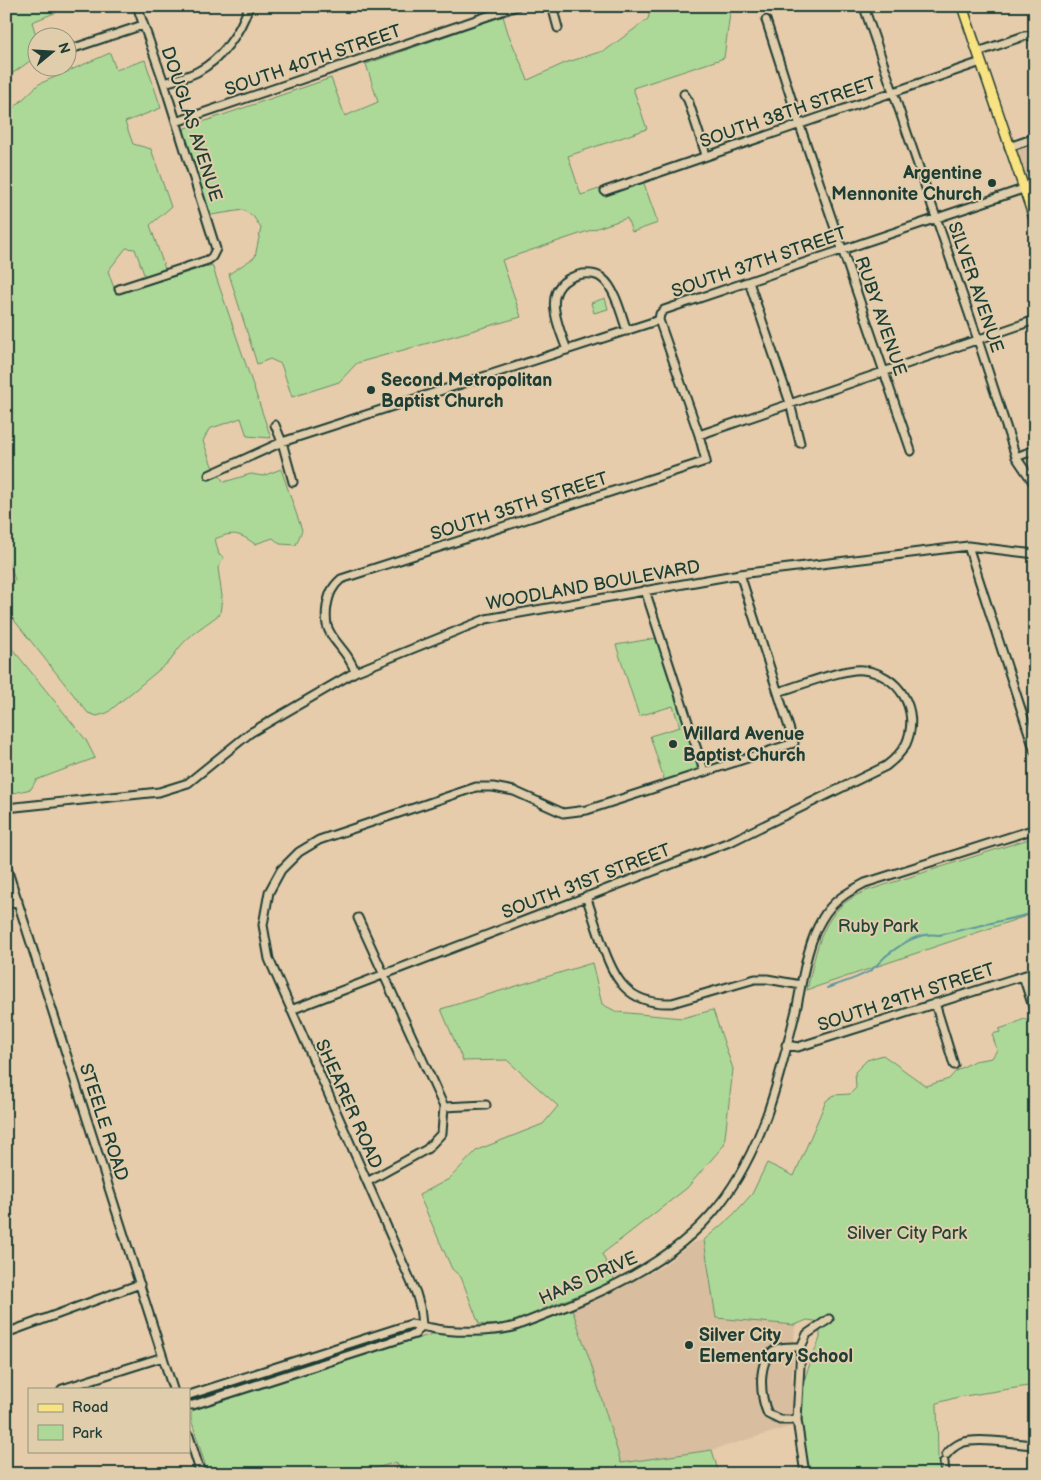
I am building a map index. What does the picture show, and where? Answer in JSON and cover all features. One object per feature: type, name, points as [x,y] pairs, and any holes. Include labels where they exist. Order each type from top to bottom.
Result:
[{"type":"main road","points":[[962,6],[1035,221]]},
{"type":"street","name":"DOUGLAS AVENUE","points":[[119,289],[208,260],[215,252],[216,243],[137,6]]},
{"type":"street","points":[[164,83],[196,72],[219,55],[232,40],[249,6]]},
{"type":"street","name":"SOUTH 40TH STREET","points":[[176,122],[506,8],[517,6]]},
{"type":"street","points":[[552,6],[558,28]]},
{"type":"street","name":"SILVER AVENUE","points":[[865,10],[1016,457],[1035,484]]},
{"type":"street","name":"RUBY AVENUE","points":[[766,20],[799,124],[911,451]]},
{"type":"street","points":[[78,47],[143,25]]},
{"type":"street","points":[[978,52],[1024,36],[1035,35]]},
{"type":"street","name":"SOUTH 38TH STREET","points":[[605,191],[981,62]]},
{"type":"street","points":[[684,94],[688,100],[706,155]]},
{"type":"street","points":[[1009,147],[1035,138]]},
{"type":"street","name":"SOUTH 37TH STREET","points":[[209,475],[282,442],[627,331],[659,320],[660,314],[664,310],[1024,188]]},
{"type":"street","points":[[567,350],[556,318],[554,302],[562,283],[577,275],[585,273],[603,278],[613,292],[627,331]]},
{"type":"street","points":[[749,282],[790,404],[800,443]]},
{"type":"street","points":[[659,320],[699,435],[1035,320]]},
{"type":"street","points":[[275,424],[293,482]]},
{"type":"street","name":"SOUTH 35TH STREET","points":[[355,672],[348,655],[329,631],[327,624],[328,598],[333,586],[341,579],[706,461],[699,435]]},
{"type":"street","points":[[1016,457],[1035,450]]},
{"type":"street","points":[[968,546],[1035,752]]},
{"type":"street","name":"WOODLAND BOULEVARD","points":[[6,808],[169,790],[188,783],[250,733],[355,672],[486,619],[740,574],[968,546],[1035,554]]},
{"type":"street","points":[[740,574],[778,692]]},
{"type":"street","points":[[645,590],[704,771]]},
{"type":"street","name":"SOUTH 31ST STREET","points":[[290,1010],[732,841],[886,766],[897,757],[905,745],[912,721],[910,706],[893,682],[877,672],[861,670],[844,672],[778,692]]},
{"type":"street","name":"SHEARER ROAD","points":[[422,1325],[416,1293],[269,959],[263,925],[269,892],[281,870],[299,852],[319,840],[476,787],[492,787],[514,791],[563,813],[600,807],[794,742],[778,692]]},
{"type":"street","name":"HAAS DRIVE","points":[[190,1395],[411,1324],[429,1328],[478,1331],[513,1327],[608,1289],[658,1261],[700,1227],[719,1206],[747,1164],[760,1138],[812,943],[822,920],[831,906],[850,890],[865,883],[1035,829]]},
{"type":"street","name":"STEELE ROAD","points":[[6,865],[174,1388]]},
{"type":"street","points":[[586,896],[608,962],[620,984],[640,998],[661,1003],[686,999],[755,979],[767,979],[801,985]]},
{"type":"street","points":[[6,905],[18,901]]},
{"type":"street","points":[[358,918],[444,1107],[442,1133],[427,1149],[367,1182]]},
{"type":"street","name":"SOUTH 29TH STREET","points":[[786,1045],[798,1047],[1035,972]]},
{"type":"street","points":[[1022,976],[1035,1013]]},
{"type":"street","points":[[935,1004],[954,1065]]},
{"type":"street","points":[[444,1107],[486,1105]]},
{"type":"street","points":[[6,1333],[140,1284]]},
{"type":"street","points":[[805,1474],[797,1420],[801,1347],[807,1334],[828,1319]]},
{"type":"street","points":[[190,1405],[415,1334],[422,1325]]},
{"type":"street","points":[[797,1420],[780,1420],[768,1414],[763,1404],[762,1376],[766,1358],[771,1353],[785,1347],[801,1347]]},
{"type":"street","points":[[65,1388],[163,1357]]},
{"type":"street","points":[[190,1439],[201,1474]]},
{"type":"street","points":[[945,1474],[945,1458],[951,1448],[962,1443],[980,1441],[1035,1446]]},
{"type":"shaded area","points":[[1035,142],[1035,211],[1014,150]]},
{"type":"shaded area","name":"Silver City Elementary School","points":[[704,1240],[716,1318],[795,1325],[792,1381],[793,1426],[712,1450],[621,1463],[572,1309],[625,1286],[663,1266],[692,1243]]},
{"type":"shaded area","points":[[434,1451],[473,1474],[357,1474]]},
{"type":"green space","points":[[6,6],[55,6],[57,12],[32,22],[34,28],[28,28],[28,62],[6,78]]},
{"type":"green space","points":[[651,6],[728,6],[730,13],[724,58],[633,88],[647,129],[568,156],[581,195],[599,189],[604,195],[643,181],[658,223],[632,232],[627,218],[502,260],[521,317],[357,363],[339,382],[292,397],[281,364],[270,359],[257,364],[229,274],[255,257],[261,228],[253,216],[243,210],[211,215],[183,133],[185,128],[331,78],[345,116],[378,102],[366,64],[503,16],[508,33],[528,80],[565,63],[606,50],[648,19]]},
{"type":"green space","points":[[110,53],[116,70],[145,60],[161,108],[125,122],[133,144],[151,149],[171,207],[150,225],[165,269],[145,277],[135,249],[126,248],[108,271],[116,294],[212,265],[271,438],[247,436],[241,418],[209,429],[203,441],[212,466],[224,482],[251,474],[263,476],[281,469],[302,530],[296,545],[280,544],[273,538],[255,544],[245,537],[236,534],[215,539],[219,555],[224,557],[218,568],[222,596],[220,614],[186,640],[171,660],[107,713],[97,716],[88,713],[6,610],[6,586],[15,580],[6,555],[6,115],[39,84],[53,78],[78,78],[78,67]]},
{"type":"green space","points":[[605,298],[608,309],[594,313],[591,303]]},
{"type":"green space","points":[[657,638],[698,765],[695,771],[667,780],[664,779],[650,736],[680,727],[673,706],[639,716],[616,645]]},
{"type":"green space","points":[[6,641],[86,740],[95,758],[36,780],[31,789],[9,794],[6,793]]},
{"type":"green space","name":"Ruby Park","points":[[1035,837],[1035,913],[807,990],[823,932],[839,908],[851,898],[866,891]]},
{"type":"green space","points":[[592,963],[602,1004],[617,1012],[682,1018],[713,1010],[733,1069],[724,1145],[687,1188],[602,1254],[615,1281],[517,1320],[489,1325],[479,1324],[461,1277],[452,1269],[419,1195],[449,1179],[477,1150],[543,1124],[558,1106],[507,1060],[463,1061],[441,1009]]},
{"type":"green space","name":"Silver City Park","points":[[1024,1019],[1033,1023],[1035,1028],[1035,1385],[958,1397],[937,1403],[940,1474],[809,1474],[801,1405],[806,1373],[820,1338],[815,1321],[807,1320],[795,1325],[716,1318],[704,1240],[733,1215],[752,1194],[767,1163],[794,1176],[826,1101],[834,1095],[850,1094],[856,1088],[855,1072],[867,1060],[883,1055],[926,1086],[949,1079],[956,1071],[974,1061],[992,1058],[997,1050],[992,1034],[1000,1032],[999,1029]]},
{"type":"green space","points":[[572,1309],[621,1463],[712,1450],[719,1474],[423,1474],[415,1469],[400,1469],[396,1462],[357,1474],[208,1474],[191,1419],[191,1413],[194,1410],[432,1334],[500,1335],[513,1332]]},
{"type":"waterway","points":[[827,988],[854,979],[870,971],[893,951],[918,937],[939,935],[1035,913]]},
{"type":"place","name":"Argentine Mennonite Church","points":[[992,183]]},
{"type":"place","name":"Second Metropolitan Baptist Church","points":[[371,390]]},
{"type":"place","name":"Willard Avenue Baptist Church","points":[[673,744]]},
{"type":"place","name":"Silver City Elementary School","points":[[689,1345]]}]
